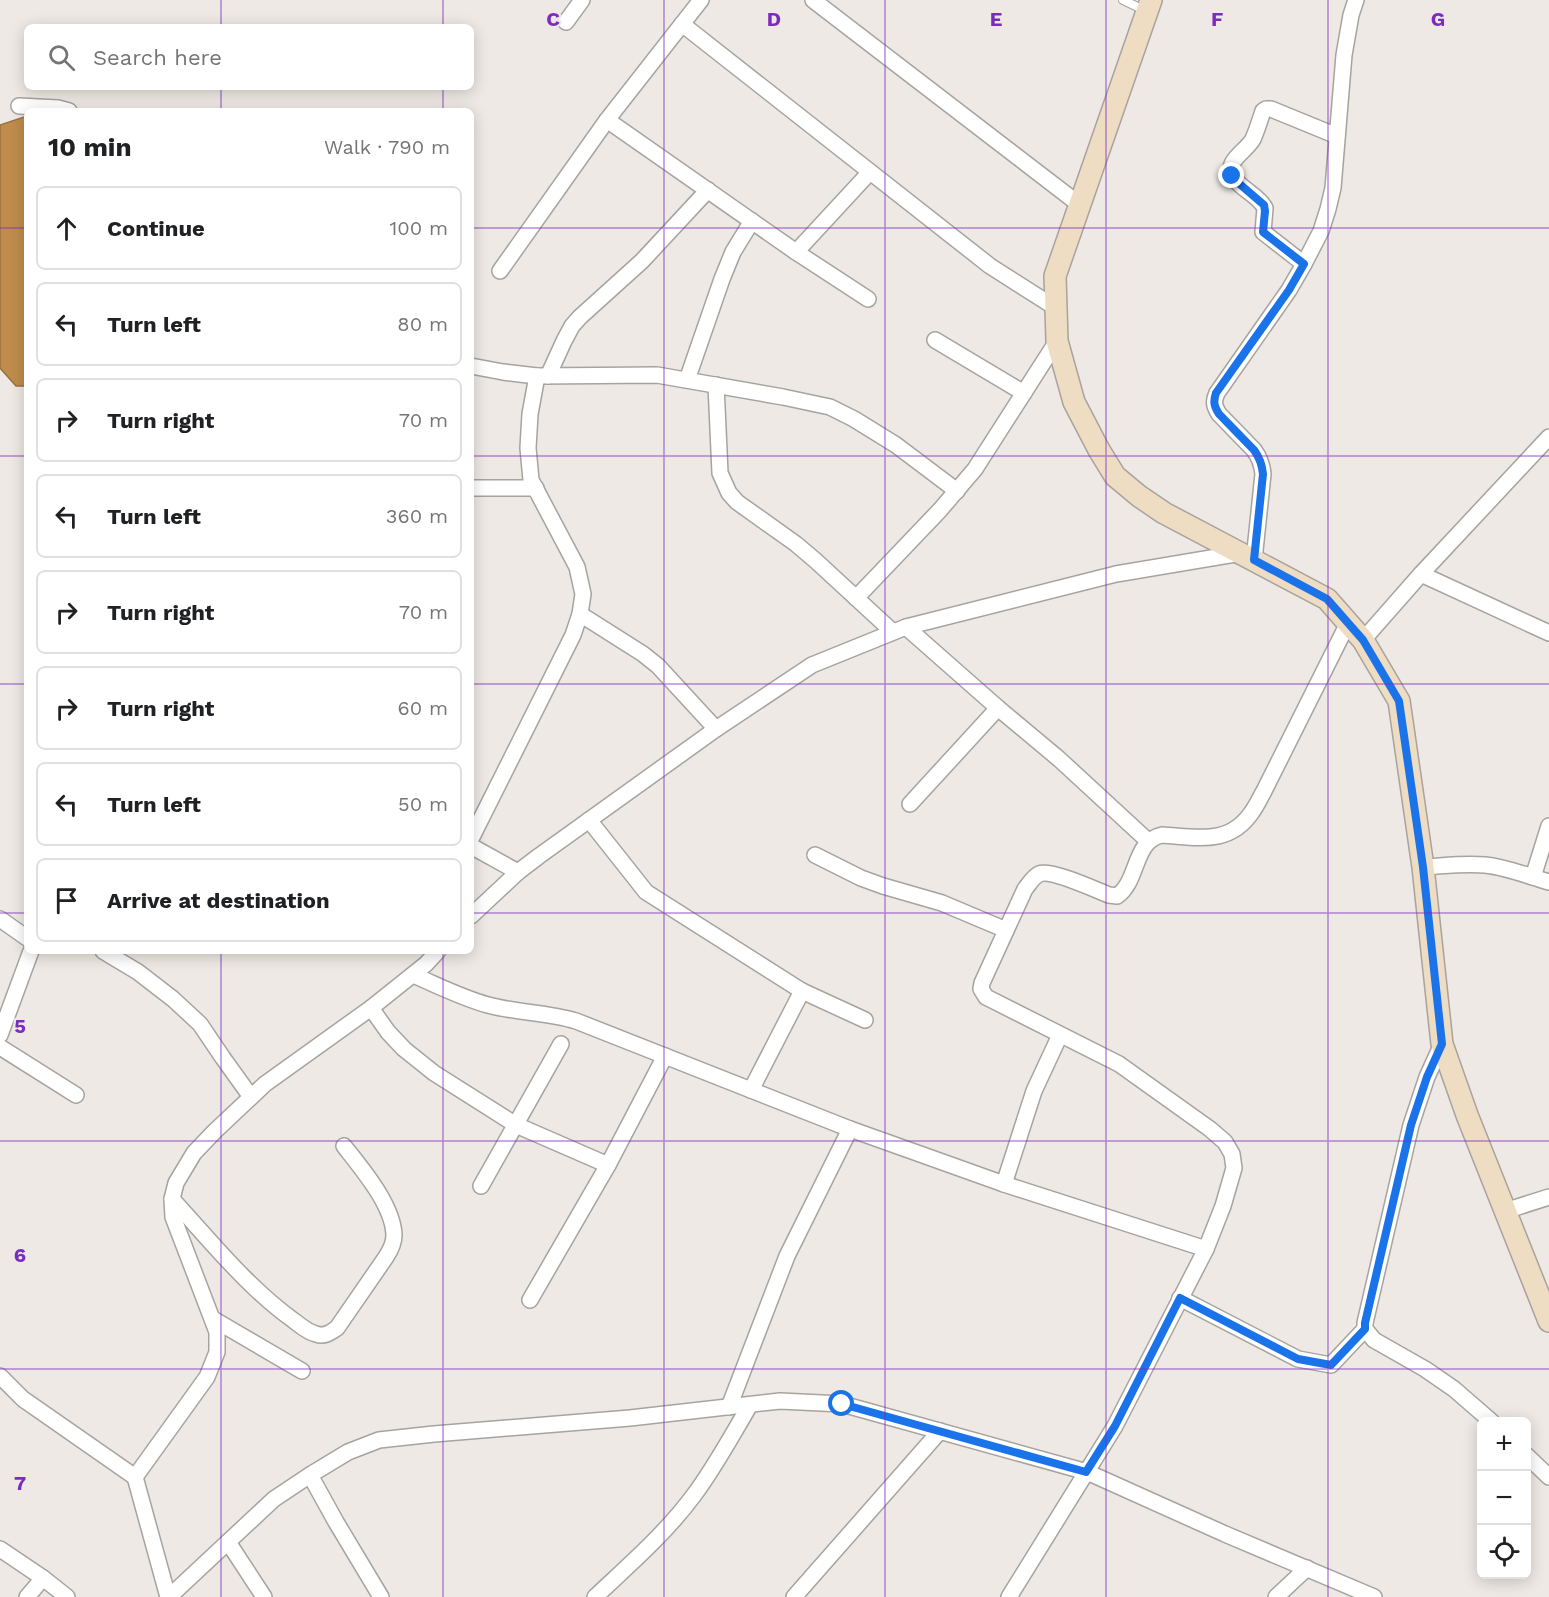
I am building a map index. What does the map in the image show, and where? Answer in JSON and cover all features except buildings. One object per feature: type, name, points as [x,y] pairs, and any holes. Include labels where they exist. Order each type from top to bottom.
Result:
[{"type":"main road","points":[[1149,6],[1055,276],[1057,341],[1074,402],[1115,476],[1164,513],[1327,599],[1363,640],[1399,701],[1423,867],[1442,1044],[1467,1115],[1549,1321]]},
{"type":"street","points":[[566,22],[582,0]]},
{"type":"street","points":[[500,270],[607,120],[701,0]]},
{"type":"street","points":[[813,0],[1080,206]]},
{"type":"street","points":[[474,913],[518,872],[716,729],[812,665],[900,630],[1116,574],[1247,556],[1263,474],[1262,465],[1254,450],[1219,414],[1214,400],[1216,393],[1289,290],[1321,231],[1333,188],[1344,55],[1356,0]]},
{"type":"street","points":[[682,24],[990,266],[1056,308]]},
{"type":"street","points":[[19,106],[58,108]]},
{"type":"street","points":[[1304,264],[1263,232],[1265,208],[1261,201],[1235,180],[1230,171],[1231,167],[1252,140],[1263,111],[1266,109],[1337,136]]},
{"type":"street","points":[[607,120],[796,252],[868,299]]},
{"type":"street","points":[[796,252],[870,172]]},
{"type":"street","points":[[474,834],[573,635],[580,614],[583,594],[577,567],[531,480],[528,448],[530,414],[542,376],[580,316],[642,261],[708,190]]},
{"type":"street","points":[[687,380],[733,252],[752,221]]},
{"type":"street","points":[[935,340],[1024,393]]},
{"type":"street","points":[[856,598],[957,491],[992,445],[1057,341]]},
{"type":"street","points":[[474,367],[542,376],[657,375],[830,407],[896,445],[957,491]]},
{"type":"street","points":[[716,386],[720,473],[729,493],[737,502],[796,544],[856,598],[998,708],[1059,759],[1148,841]]},
{"type":"street","points":[[1363,640],[1421,574],[1549,437]]},
{"type":"street","points":[[474,488],[536,488]]},
{"type":"street","points":[[1421,574],[1549,633]]},
{"type":"street","points":[[580,614],[658,666],[716,729]]},
{"type":"street","points":[[1009,1597],[1115,1426],[1206,1249],[1223,1206],[1234,1168],[1232,1154],[1225,1142],[1210,1129],[1119,1064],[992,1001],[983,993],[982,983],[1025,889],[1039,874],[1055,875],[1117,896],[1126,887],[1148,841],[1154,837],[1162,835],[1211,838],[1227,834],[1240,826],[1252,812],[1264,791],[1348,623]]},
{"type":"street","points":[[910,804],[998,708]]},
{"type":"street","points":[[589,820],[646,892],[802,991],[865,1020]]},
{"type":"street","points":[[1533,877],[1549,826]]},
{"type":"street","points":[[474,848],[518,872]]},
{"type":"street","points":[[814,855],[861,878],[942,903],[1006,930]]},
{"type":"street","points":[[1423,867],[1485,865],[1549,882]]},
{"type":"street","points":[[0,919],[24,936]]},
{"type":"street","points":[[0,1035],[30,954]]},
{"type":"street","points":[[108,954],[138,972],[173,999],[200,1024],[251,1096]]},
{"type":"street","points":[[135,1477],[207,1377],[217,1352],[217,1332],[213,1319],[173,1217],[172,1199],[176,1183],[194,1153],[251,1096],[371,1008],[413,975],[435,954]]},
{"type":"street","points":[[413,975],[468,999],[488,1005],[560,1016],[576,1021],[850,1129],[1004,1184],[1206,1249]]},
{"type":"street","points":[[751,1090],[802,991]]},
{"type":"street","points":[[371,1008],[388,1032],[434,1073],[516,1125],[608,1165]]},
{"type":"street","points":[[1004,1184],[1034,1092],[1060,1035]]},
{"type":"street","points":[[481,1186],[561,1044]]},
{"type":"street","points":[[1442,1044],[1427,1077],[1411,1125],[1365,1329],[1374,1340],[1444,1382],[1486,1417]]},
{"type":"street","points":[[0,1047],[76,1095]]},
{"type":"street","points":[[530,1300],[608,1165],[665,1056]]},
{"type":"street","points":[[729,1407],[787,1256],[850,1129]]},
{"type":"street","points":[[172,1199],[271,1304],[316,1335],[330,1333],[337,1328],[386,1257],[392,1247],[394,1235],[382,1199],[344,1146]]},
{"type":"street","points":[[1505,1211],[1549,1197]]},
{"type":"street","points":[[1180,1298],[1298,1359],[1331,1365],[1365,1329]]},
{"type":"street","points":[[213,1319],[302,1371]]},
{"type":"street","points":[[0,1376],[23,1399],[135,1477],[169,1597],[274,1499],[348,1452],[379,1440],[630,1418],[780,1401],[842,1404],[1086,1472],[1374,1597]]},
{"type":"street","points":[[595,1597],[654,1540],[693,1496],[711,1471],[750,1405]]},
{"type":"street","points":[[794,1597],[940,1431]]},
{"type":"street","points":[[1531,1459],[1549,1477]]},
{"type":"street","points":[[310,1475],[381,1597]]},
{"type":"street","points":[[228,1542],[264,1597]]},
{"type":"street","points":[[0,1549],[67,1597]]},
{"type":"street","points":[[1276,1597],[1307,1568]]},
{"type":"street","points":[[27,1597],[43,1578]]},
{"type":"lane","points":[[1123,0],[1149,6]]},
{"type":"shaded area","points":[[24,117],[24,386],[16,386],[0,368],[0,125]]},
{"type":"route","points":[[842,1404],[1086,1472],[1115,1426],[1180,1298],[1298,1359],[1331,1365],[1365,1329],[1411,1125],[1427,1077],[1442,1044],[1423,867],[1399,701],[1363,640],[1327,599],[1254,560],[1262,465],[1254,450],[1219,414],[1214,400],[1216,393],[1289,290],[1304,264],[1266,236],[1263,232],[1264,205],[1232,176]]}]
